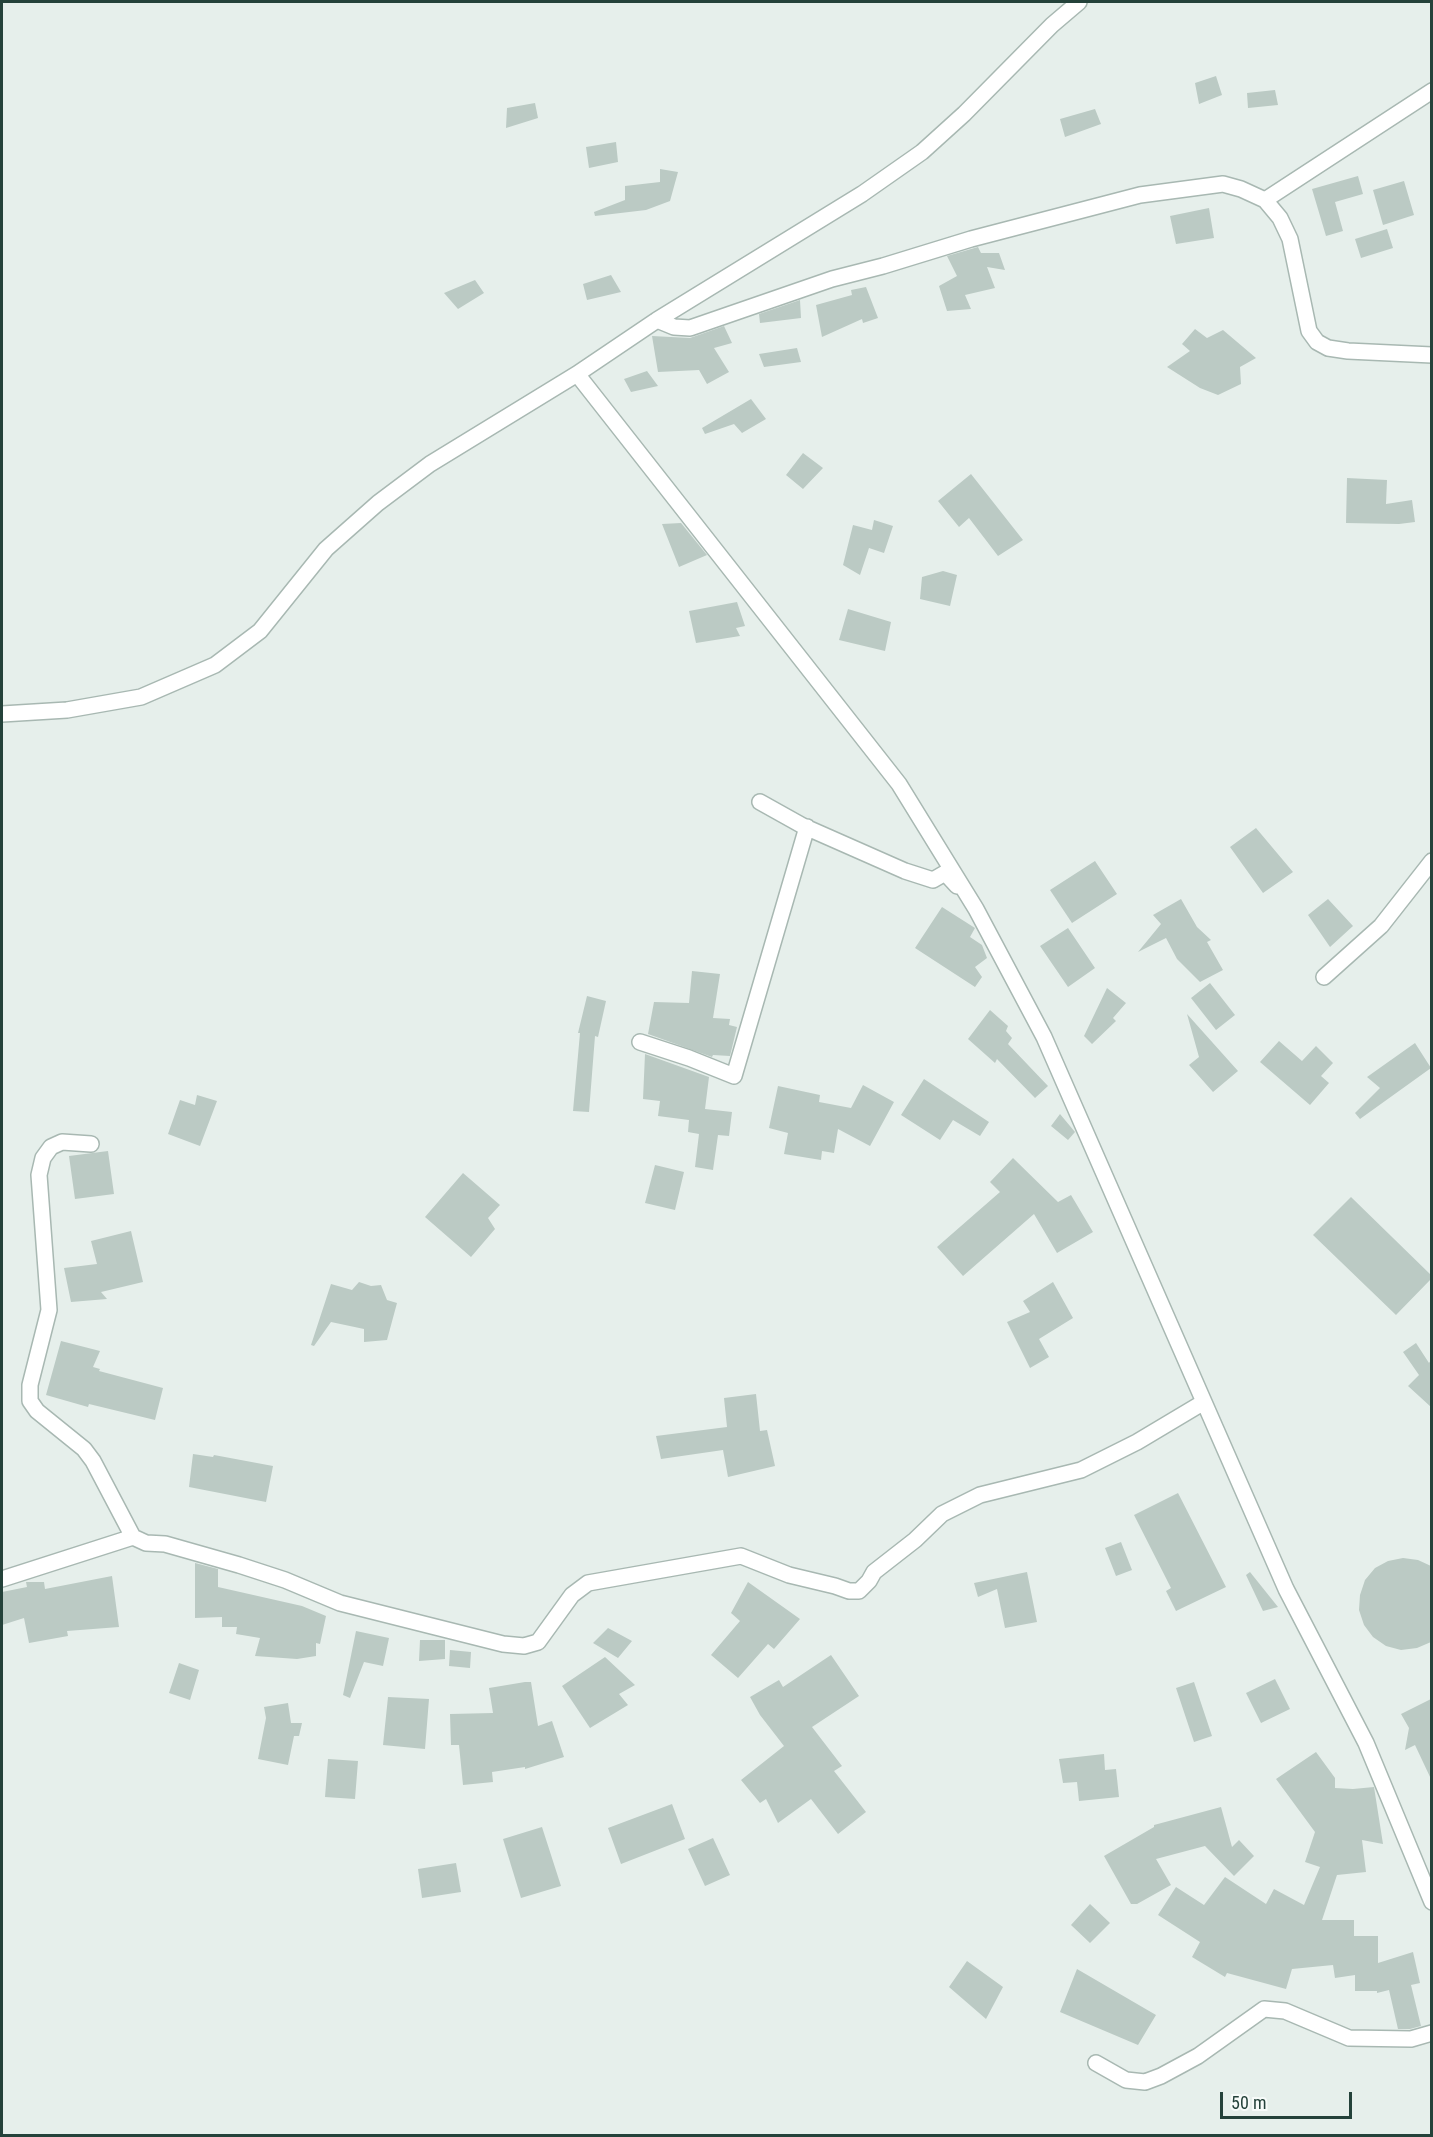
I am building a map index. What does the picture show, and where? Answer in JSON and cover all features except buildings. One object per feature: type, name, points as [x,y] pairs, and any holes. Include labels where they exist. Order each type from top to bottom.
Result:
[{"type":"street","points":[[2,714],[67,710],[141,697],[215,665],[260,631],[326,549],[378,503],[430,464],[577,374],[657,320],[862,194],[922,152],[964,114],[1052,25],[1079,2]]},
{"type":"street","points":[[1265,200],[1431,91]]},
{"type":"street","points":[[657,320],[674,327],[690,328],[832,279],[971,239],[1140,195],[1223,184],[1265,200],[1280,218],[1290,239],[1309,331],[1317,342],[1328,348],[1348,351],[1431,355]]},
{"type":"street","points":[[577,374],[899,784],[976,909],[1044,1037],[1286,1589],[1366,1743],[1431,1902]]},
{"type":"street","points":[[760,802],[807,827],[905,871],[933,880],[945,873],[976,909]]},
{"type":"street","points":[[640,1042],[734,1076],[807,827]]},
{"type":"street","points":[[1324,977],[1381,926],[1431,861]]},
{"type":"street","points":[[91,1144],[62,1142],[51,1147],[43,1158],[39,1175],[49,1310],[30,1385],[30,1401],[37,1411],[84,1449],[93,1461],[133,1537],[146,1543],[165,1545],[239,1565],[285,1580],[340,1603],[503,1644],[524,1646],[538,1642],[572,1595],[588,1584],[741,1556],[789,1575],[849,1591],[859,1591],[874,1572],[915,1540],[942,1514],[980,1495],[1081,1470],[1137,1442],[1204,1402]]},
{"type":"street","points":[[2,1579],[133,1537]]},
{"type":"street","points":[[1096,2063],[1126,2080],[1145,2082],[1197,2056],[1264,2009],[1285,2011],[1349,2038],[1411,2039],[1431,2033]]}]
